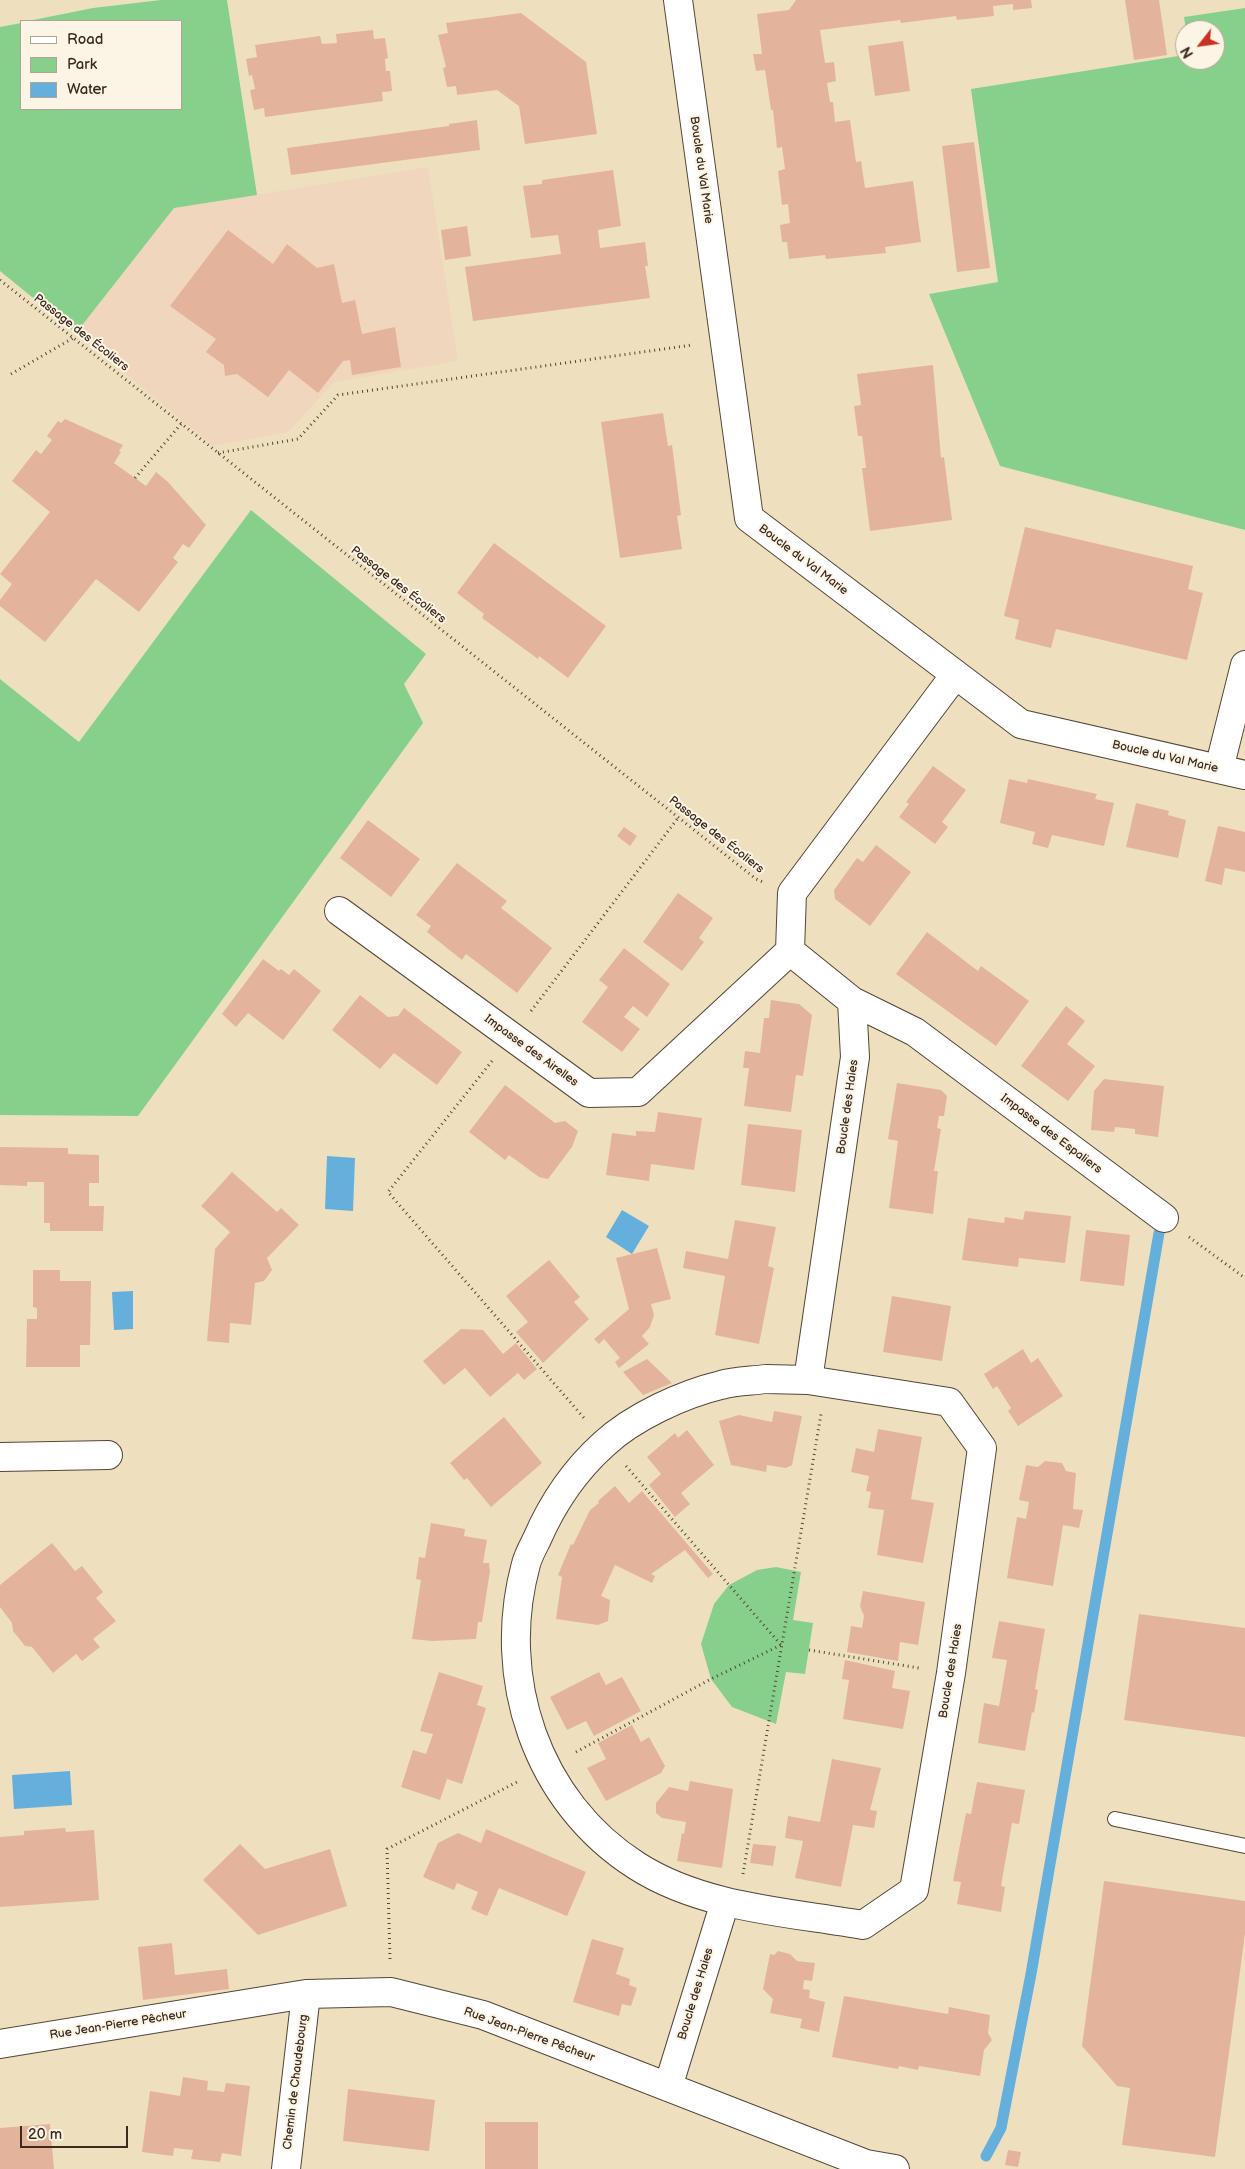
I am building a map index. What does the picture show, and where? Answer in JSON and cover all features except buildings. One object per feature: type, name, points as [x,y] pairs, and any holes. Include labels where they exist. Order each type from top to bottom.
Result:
[{"type":"street","name":"Boucle du Val Marie","points":[[678,0],[749,518],[1021,724],[1245,775]]},
{"type":"street","points":[[1219,769],[1245,664]]},
{"type":"street","points":[[852,1001],[790,951],[792,893],[955,675]]},
{"type":"street","name":"Impasse des Airelles","points":[[339,911],[589,1093],[638,1092],[790,951]]},
{"type":"street","name":"Impasse des Espaliers","points":[[852,1001],[915,1032],[1164,1218]]},
{"type":"street","name":"Boucle des Haies","points":[[817,1382],[855,1056],[852,1001]]},
{"type":"street","name":"Boucle des Haies","points":[[766,1379],[817,1382],[949,1402],[982,1448],[951,1673],[914,1890],[863,1925],[731,1903],[680,1888],[637,1866],[601,1839],[573,1808],[546,1768],[521,1702],[514,1638],[526,1563],[551,1508],[573,1476],[605,1442],[651,1411],[721,1385],[766,1379]]},
{"type":"street","points":[[0,1457],[108,1455]]},
{"type":"street","name":"Boucle des Haies","points":[[668,2087],[731,1903]]},
{"type":"street","name":"Rue Jean-Pierre Pêcheur","points":[[0,2044],[306,1994],[391,1992],[483,2015],[866,2164],[895,2169]]},
{"type":"street","name":"Chemin de Chaudebourg","points":[[286,2169],[306,1994]]},
{"type":"lane","points":[[1115,1820],[1245,1846]]},
{"type":"path","name":"Passage des Écoliers","points":[[0,280],[756,879],[792,893]]},
{"type":"path","points":[[11,374],[73,338]]},
{"type":"path","points":[[217,453],[298,440],[338,395],[724,340]]},
{"type":"path","points":[[135,478],[181,424]]},
{"type":"path","points":[[388,1192],[511,1037],[678,818]]},
{"type":"path","points":[[1164,1218],[1245,1278]]},
{"type":"path","points":[[731,1903],[817,1382]]},
{"type":"path","points":[[809,1650],[951,1673]]},
{"type":"shaded area","points":[[428,167],[458,361],[334,382],[288,432],[213,446],[76,333],[174,208]]},
{"type":"green space","points":[[161,0],[227,0],[257,195],[174,208],[76,333],[0,271],[0,27],[20,23],[20,110],[182,110],[182,20],[33,20],[93,8]]},
{"type":"green space","points":[[1245,8],[1245,530],[1000,466],[929,294],[998,282],[971,89],[1175,57],[1175,70],[1225,70],[1225,20],[1184,20],[1184,17]]},
{"type":"green space","points":[[251,510],[426,654],[404,684],[423,723],[138,1116],[0,1115],[0,679],[79,742]]},
{"type":"green space","points":[[776,1567],[801,1572],[793,1620],[813,1623],[805,1674],[786,1672],[776,1724],[732,1707],[711,1679],[701,1644],[714,1604],[729,1585],[757,1570]]},
{"type":"water","points":[[327,1156],[355,1158],[353,1211],[325,1209]]},
{"type":"water","points":[[622,1210],[649,1226],[632,1254],[606,1237]]},
{"type":"water","points":[[133,1291],[133,1329],[114,1330],[112,1292]]},
{"type":"water","points":[[70,1771],[72,1805],[14,1809],[12,1775]]},
{"type":"waterway","points":[[986,2156],[1001,2128],[1031,1974],[1159,1233]]}]
